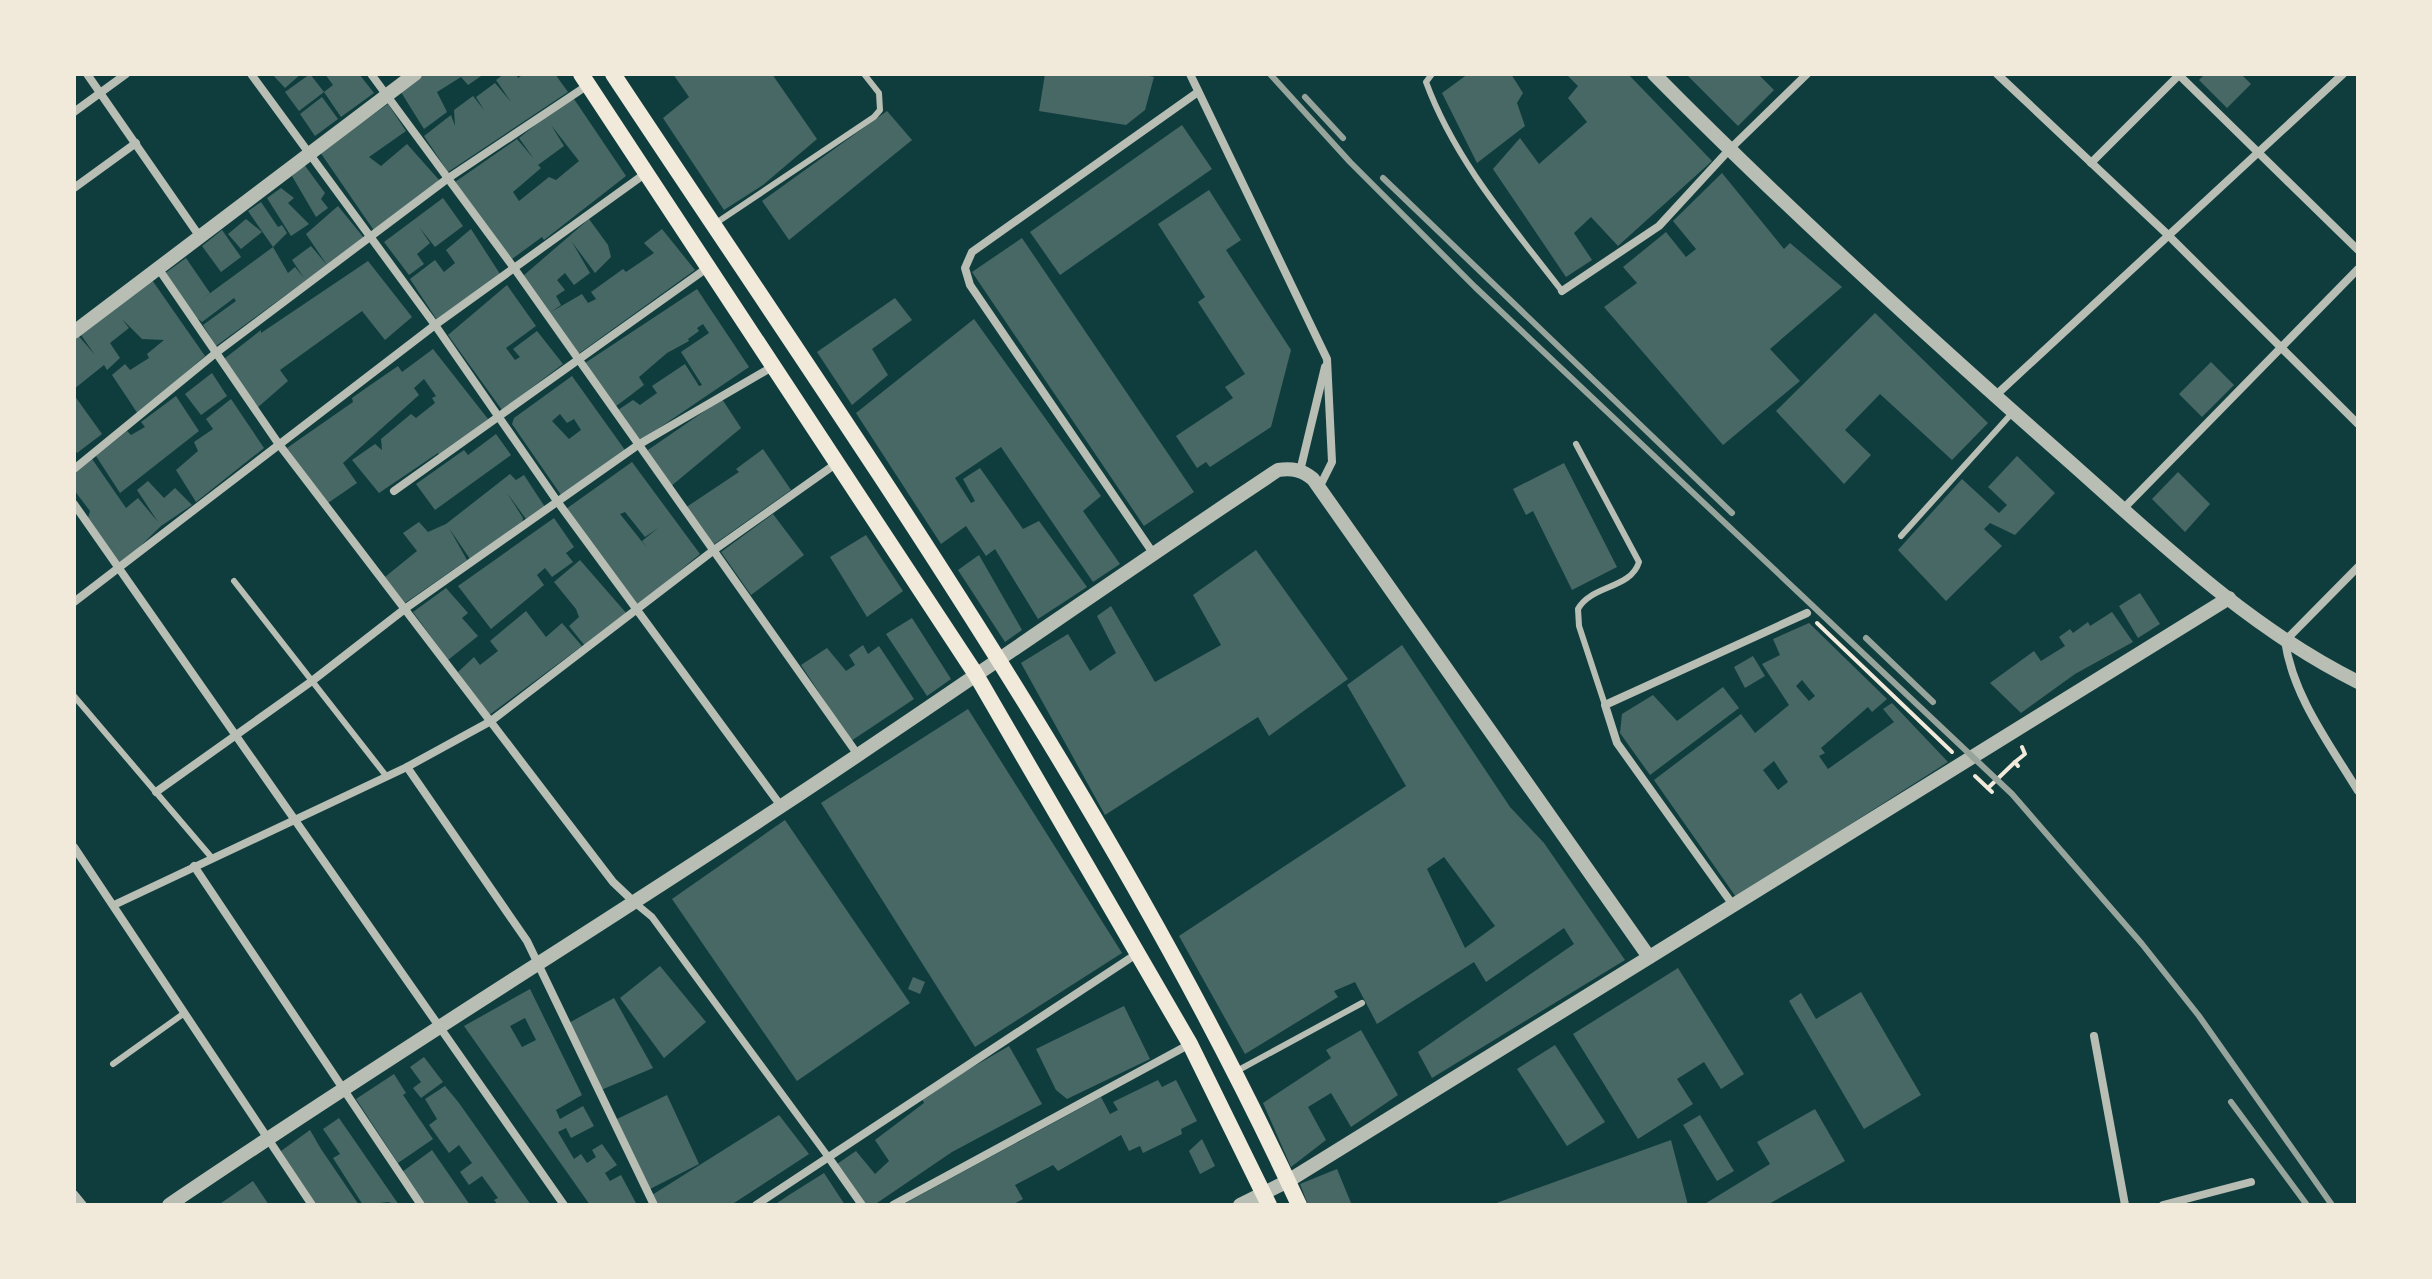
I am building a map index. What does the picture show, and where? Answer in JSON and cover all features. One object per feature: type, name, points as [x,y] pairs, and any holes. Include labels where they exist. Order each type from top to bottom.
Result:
[{"type":"main road","points":[[613,74],[998,657],[1235,1072],[1299,1205]]},
{"type":"main road","points":[[584,80],[975,673],[1190,1044],[1266,1199]]},
{"type":"street","points":[[87,74],[200,237]]},
{"type":"street","points":[[74,112],[126,74]]},
{"type":"street","points":[[251,74],[435,325],[557,501],[781,806]]},
{"type":"street","points":[[371,74],[514,268],[858,755]]},
{"type":"street","points":[[74,332],[415,74]]},
{"type":"street","points":[[1190,74],[1327,359],[1332,462],[1319,488]]},
{"type":"street","points":[[1654,74],[1729,150],[1995,396],[2123,509],[2285,641],[2358,682]]},
{"type":"street","points":[[1562,291],[1659,226],[1729,150],[1807,74]]},
{"type":"street","points":[[1997,74],[2167,234],[2358,424]]},
{"type":"street","points":[[2091,163],[2179,74],[2358,250]]},
{"type":"street","points":[[1995,396],[2343,74]]},
{"type":"street","points":[[74,469],[217,352],[584,80]]},
{"type":"street","points":[[1153,553],[970,285],[965,268],[972,252],[1198,92]]},
{"type":"street","points":[[74,188],[136,143]]},
{"type":"street","points":[[74,602],[435,325],[646,173]]},
{"type":"street","points":[[394,491],[708,267]]},
{"type":"street","points":[[158,268],[278,443],[613,882],[652,917],[862,1205]]},
{"type":"street","points":[[2123,509],[2358,269]]},
{"type":"street","points":[[1300,471],[1327,359]]},
{"type":"street","points":[[156,792],[312,681],[406,608],[638,445],[772,367]]},
{"type":"street","points":[[114,905],[387,777],[491,721],[714,550],[837,463]]},
{"type":"street","points":[[169,1205],[267,1138],[858,755],[998,657],[1278,470],[1300,471],[1319,488],[1649,957]]},
{"type":"street","points":[[74,504],[564,1205]]},
{"type":"street","points":[[2285,641],[2358,567]]},
{"type":"street","points":[[1240,1205],[1266,1199],[1288,1181],[2229,598]]},
{"type":"street","points":[[1733,905],[1617,743],[1605,705],[1807,613]]},
{"type":"street","points":[[2285,641],[2289,671],[2302,698],[2358,791]]},
{"type":"street","points":[[407,767],[527,941],[654,1205]]},
{"type":"street","points":[[75,849],[312,1205]]},
{"type":"street","points":[[194,866],[421,1205]]},
{"type":"street","points":[[756,1205],[1138,952]]},
{"type":"street","points":[[2094,1036],[2125,1205]]},
{"type":"street","points":[[893,1205],[1190,1044]]},
{"type":"street","points":[[2163,1205],[2251,1182]]},
{"type":"street","points":[[74,1194],[83,1205]]},
{"type":"lane","points":[[713,225],[874,117],[880,110],[879,93],[864,74]]},
{"type":"lane","points":[[1432,74],[1426,82],[1432,97],[1475,178],[1562,291]]},
{"type":"lane","points":[[1901,536],[2013,412]]},
{"type":"lane","points":[[1576,444],[1639,562],[1634,574],[1587,598],[1578,609],[1579,626],[1605,705]]},
{"type":"lane","points":[[234,581],[387,777]]},
{"type":"lane","points":[[74,696],[212,858]]},
{"type":"lane","points":[[1235,1072],[1362,1003]]},
{"type":"lane","points":[[113,1064],[183,1014]]},
{"type":"path","points":[[1807,613],[1990,790],[2015,762]]},
{"type":"building","points":[[272,74],[301,74],[285,88]]},
{"type":"building","points":[[310,74],[324,92],[299,111],[285,92]]},
{"type":"building","points":[[325,74],[359,74],[374,93],[341,117],[324,92],[333,85]]},
{"type":"building","points":[[418,74],[484,74],[468,85],[461,77],[437,92],[447,112],[424,129],[399,89]]},
{"type":"building","points":[[504,74],[516,74],[518,78],[524,74],[555,74],[568,92],[448,172],[424,136],[451,115],[455,126],[454,110],[473,96],[484,110],[476,97],[495,83],[511,102],[496,80]]},
{"type":"building","points":[[673,74],[772,74],[817,139],[763,185],[724,210],[663,118],[689,97]]},
{"type":"building","points":[[1045,74],[1141,74],[1154,77],[1145,110],[1126,125],[1039,111]]},
{"type":"building","points":[[1468,74],[1511,74],[1523,93],[1517,103],[1525,126],[1477,163],[1442,93]]},
{"type":"building","points":[[1566,74],[1628,74],[1712,161],[1618,246],[1591,217],[1574,233],[1592,260],[1566,277],[1493,169],[1520,138],[1539,164],[1587,122],[1568,98],[1578,86]]},
{"type":"building","points":[[1686,74],[1758,74],[1774,90],[1738,126]]},
{"type":"building","points":[[2205,74],[2241,74],[2251,84],[2227,108],[2199,80]]},
{"type":"building","points":[[572,96],[626,176],[544,240],[542,237],[512,259],[455,182],[517,139],[534,159],[519,138]],"holes":[[[551,125],[579,161],[556,180],[549,177],[519,201],[513,192],[541,168],[538,165],[564,146]]]},
{"type":"building","points":[[322,97],[338,119],[315,136],[300,114]]},
{"type":"building","points":[[388,104],[406,131],[369,157],[381,166],[407,144],[440,181],[375,232],[320,152]]},
{"type":"building","points":[[887,111],[912,140],[789,240],[762,201]]},
{"type":"building","points":[[1182,125],[1212,169],[1060,275],[1030,232]]},
{"type":"building","points":[[303,163],[325,193],[321,199],[328,208],[316,217],[292,176]]},
{"type":"building","points":[[1722,173],[1784,249],[1790,243],[1842,287],[1770,349],[1800,381],[1723,445],[1604,307],[1637,283],[1623,267],[1666,232],[1686,257],[1696,249],[1673,221]]},
{"type":"building","points":[[281,188],[294,198],[288,203],[309,224],[291,236],[267,198]]},
{"type":"building","points":[[1209,190],[1241,240],[1226,250],[1291,350],[1271,427],[1210,467],[1206,462],[1197,468],[1176,436],[1233,398],[1225,387],[1245,374],[1198,302],[1205,297],[1158,224]]},
{"type":"building","points":[[443,198],[463,226],[435,247],[419,227],[430,243],[417,254],[424,264],[409,275],[384,242]]},
{"type":"building","points":[[261,202],[278,227],[282,225],[287,233],[273,247],[248,211]]},
{"type":"building","points":[[338,206],[364,238],[327,265],[306,234]]},
{"type":"building","points":[[246,219],[262,232],[241,249],[228,234]]},
{"type":"building","points":[[589,219],[608,245],[611,257],[595,273],[572,242],[590,273],[574,285],[565,273],[557,280],[565,290],[556,296],[561,305],[551,312],[582,294],[588,303],[596,299],[591,292],[623,269],[626,272],[654,253],[644,243],[662,229],[695,270],[574,357],[523,276]]},
{"type":"building","points":[[471,229],[500,274],[437,320],[410,279],[435,260],[444,272],[455,263],[446,250]]},
{"type":"building","points":[[222,230],[241,257],[221,272],[202,246]]},
{"type":"building","points":[[1022,238],[1194,492],[1144,526],[972,272]]},
{"type":"building","points":[[311,246],[327,265],[216,346],[203,325],[236,301],[234,298],[202,322],[186,310],[164,274],[186,258],[210,293],[198,302],[273,247],[288,273],[295,267],[304,278],[292,260]]},
{"type":"building","points":[[368,261],[412,317],[385,340],[362,311],[280,370],[288,381],[257,408],[224,359],[261,330],[261,333]]},
{"type":"building","points":[[152,280],[205,356],[138,414],[112,375],[125,364],[130,370],[149,358],[147,354],[164,340],[142,339],[122,319],[129,328],[110,343],[120,358],[107,370],[104,365],[74,389],[74,336],[77,334],[95,355],[81,335]]},
{"type":"building","points":[[507,285],[536,326],[506,348],[515,360],[520,357],[513,349],[537,331],[563,364],[502,410],[448,335]]},
{"type":"building","points":[[697,289],[749,367],[637,443],[615,412],[633,400],[640,405],[657,393],[652,386],[685,364],[699,386],[702,385],[681,352],[709,333],[703,324],[697,328],[699,331],[689,341],[667,353],[639,377],[644,385],[615,407],[585,363]]},
{"type":"building","points":[[895,298],[912,320],[872,349],[888,375],[852,405],[817,352]]},
{"type":"building","points":[[1875,313],[1988,423],[1952,460],[1880,394],[1845,430],[1871,455],[1844,484],[1776,411]]},
{"type":"building","points":[[974,319],[1101,496],[1083,511],[1120,564],[1093,582],[1001,447],[955,478],[971,503],[975,501],[963,479],[980,468],[1023,529],[1039,521],[1087,587],[1038,619],[995,549],[986,556],[966,526],[941,544],[856,413]]},
{"type":"building","points":[[433,349],[488,419],[440,456],[438,453],[379,493],[352,460],[375,444],[382,450],[381,439],[411,414],[416,418],[435,403],[432,398],[436,396],[424,379],[414,388],[419,395],[343,463],[357,483],[328,503],[287,448],[398,366],[402,372]]},
{"type":"building","points":[[2211,362],[2234,385],[2202,417],[2179,394]]},
{"type":"building","points":[[212,373],[227,396],[201,415],[185,394]]},
{"type":"building","points":[[572,376],[625,450],[561,495],[512,424],[514,418]],"holes":[[[560,414],[567,423],[574,419],[581,430],[569,439],[552,421]]]},
{"type":"building","points":[[74,395],[102,434],[77,453],[74,450]]},
{"type":"building","points":[[176,396],[199,431],[120,493],[96,456],[127,431],[131,435],[145,427],[141,422]]},
{"type":"building","points":[[231,399],[264,448],[196,502],[176,470],[198,451],[194,442],[213,429],[206,419]]},
{"type":"building","points":[[722,399],[741,428],[670,487],[645,452]]},
{"type":"building","points":[[496,434],[511,455],[435,510],[416,484],[464,450],[468,455]]},
{"type":"building","points":[[763,449],[791,490],[713,545],[685,508],[739,472],[736,469]]},
{"type":"building","points":[[90,456],[126,508],[138,498],[158,522],[137,490],[148,481],[164,498],[175,488],[192,505],[161,526],[121,565],[88,518],[90,511],[74,490],[74,469]]},
{"type":"building","points":[[2017,456],[2055,493],[2015,535],[1990,523],[1984,529],[2002,546],[1946,601],[1898,550],[1962,479],[1999,513],[2007,505],[1988,487]]},
{"type":"building","points":[[632,462],[700,554],[635,608],[566,509]],"holes":[[[625,512],[645,537],[658,528],[642,541],[647,548],[620,514]]]},
{"type":"building","points":[[1564,463],[1617,567],[1572,590],[1533,511],[1526,515],[1513,489]]},
{"type":"building","points":[[2178,472],[2210,504],[2185,532],[2152,499]]},
{"type":"building","points":[[510,474],[516,480],[524,475],[545,507],[526,519],[507,493],[523,518],[522,524],[470,559],[449,528],[467,560],[405,603],[385,577],[417,551],[403,533],[419,522],[428,532],[446,524]]},
{"type":"building","points":[[773,514],[804,555],[751,595],[721,552]]},
{"type":"building","points":[[554,518],[574,547],[566,553],[573,562],[552,577],[545,568],[537,575],[544,585],[491,629],[458,586]]},
{"type":"building","points":[[866,535],[903,591],[867,617],[830,557]]},
{"type":"building","points":[[1256,550],[1348,679],[1269,736],[1258,717],[1105,815],[1021,663],[1068,634],[1090,671],[1116,653],[1097,616],[1111,606],[1155,682],[1221,645],[1193,595]]},
{"type":"building","points":[[979,555],[1022,630],[1005,642],[958,570]]},
{"type":"building","points":[[580,560],[627,614],[585,646],[569,626],[579,617],[576,609],[554,582]]},
{"type":"building","points":[[446,588],[468,613],[462,618],[478,636],[448,660],[413,612]]},
{"type":"building","points":[[2140,593],[2160,624],[2138,638],[2119,606]]},
{"type":"building","points":[[526,611],[546,637],[562,623],[582,646],[488,716],[458,672],[474,657],[480,665],[498,651],[490,641]]},
{"type":"building","points":[[2112,612],[2133,642],[2075,674],[2021,713],[1990,683],[2034,651],[2041,661],[2065,646],[2059,637],[2070,629],[2073,633],[2088,622],[2090,626]]},
{"type":"building","points":[[912,618],[951,679],[927,696],[886,634]]},
{"type":"building","points":[[1809,623],[1887,699],[1872,712],[1868,707],[1821,748],[1825,753],[1819,756],[1828,769],[1894,722],[1883,709],[1892,703],[1948,762],[1736,897],[1654,780],[1741,714],[1755,733],[1789,705],[1762,664],[1780,655],[1773,639]],"holes":[[[1802,680],[1815,696],[1809,701],[1796,686]],[[1774,761],[1788,782],[1778,790],[1763,770]]]},
{"type":"building","points":[[863,645],[868,654],[879,646],[914,699],[851,741],[801,665],[827,648],[846,671],[855,665],[849,655]]},
{"type":"building","points":[[1402,645],[1510,807],[1544,843],[1625,960],[1432,1078],[1418,1052],[1574,944],[1564,928],[1486,982],[1474,962],[1377,1024],[1355,982],[1334,991],[1338,997],[1245,1054],[1179,936],[1406,786],[1347,685]],"holes":[[[1444,857],[1495,926],[1465,948],[1427,869]]]},
{"type":"building","points":[[1753,656],[1765,676],[1745,688],[1734,667]]},
{"type":"building","points":[[1723,687],[1739,708],[1650,775],[1620,733],[1622,714],[1653,695],[1677,721]]},
{"type":"building","points":[[968,709],[1122,953],[975,1047],[821,803]]},
{"type":"building","points":[[785,820],[910,1003],[797,1081],[672,899]]},
{"type":"building","points":[[660,966],[706,1022],[664,1058],[620,998]]},
{"type":"building","points":[[1678,968],[1744,1074],[1721,1089],[1704,1062],[1677,1079],[1693,1104],[1638,1139],[1573,1034]]},
{"type":"building","points":[[913,977],[925,982],[920,994],[908,989]]},
{"type":"building","points":[[530,989],[582,1095],[556,1110],[560,1119],[583,1106],[594,1126],[571,1138],[566,1128],[558,1132],[574,1159],[581,1154],[587,1163],[596,1157],[592,1150],[602,1144],[617,1165],[605,1173],[610,1181],[621,1175],[637,1205],[590,1205],[464,1026]],"holes":[[[525,1018],[536,1040],[522,1047],[510,1026]]]},
{"type":"building","points":[[1861,992],[1921,1095],[1864,1129],[1789,1001],[1801,993],[1816,1019]]},
{"type":"building","points":[[614,998],[653,1068],[601,1090],[567,1024]]},
{"type":"building","points":[[1124,1006],[1150,1059],[1067,1099],[1056,1090],[1036,1049]]},
{"type":"building","points":[[1361,1030],[1398,1095],[1351,1127],[1331,1093],[1308,1107],[1326,1140],[1291,1167],[1263,1103],[1331,1058],[1326,1050]]},
{"type":"building","points":[[1555,1045],[1605,1122],[1567,1146],[1517,1069]]},
{"type":"building","points":[[1009,1046],[1042,1104],[952,1152],[874,1205],[866,1205],[837,1164],[856,1151],[875,1174],[889,1161],[875,1140],[924,1103],[921,1097]]},
{"type":"building","points":[[424,1057],[443,1082],[421,1098],[413,1088],[421,1082],[410,1067]]},
{"type":"building","points":[[394,1074],[406,1093],[403,1095],[433,1139],[398,1163],[356,1099]]},
{"type":"building","points":[[1158,1080],[1162,1087],[1176,1080],[1197,1121],[1181,1129],[1182,1134],[1143,1153],[1140,1146],[1129,1151],[1121,1135],[1058,1171],[1053,1165],[1015,1185],[1023,1199],[1012,1205],[902,1205],[1101,1097],[1110,1114],[1118,1110],[1113,1102]]},
{"type":"building","points":[[445,1086],[531,1205],[498,1205],[494,1200],[498,1198],[482,1176],[469,1185],[460,1172],[472,1163],[459,1145],[449,1153],[429,1125],[437,1119],[425,1099]]},
{"type":"building","points":[[667,1095],[699,1164],[650,1189],[617,1119]]},
{"type":"building","points":[[1815,1109],[1845,1161],[1767,1205],[1703,1205],[1770,1164],[1757,1142]]},
{"type":"building","points":[[779,1115],[809,1154],[731,1205],[658,1205],[652,1195]]},
{"type":"building","points":[[1700,1115],[1734,1171],[1717,1181],[1683,1125]]},
{"type":"building","points":[[339,1118],[399,1205],[388,1202],[363,1205],[333,1158],[340,1154],[323,1129]]},
{"type":"building","points":[[310,1130],[359,1205],[316,1205],[281,1151]]},
{"type":"building","points":[[1202,1139],[1215,1166],[1200,1174],[1189,1151]]},
{"type":"building","points":[[1671,1140],[1688,1205],[1491,1205]]},
{"type":"building","points":[[432,1150],[470,1205],[425,1205],[402,1172]]},
{"type":"building","points":[[1337,1169],[1351,1203],[1308,1205],[1300,1184]]},
{"type":"building","points":[[824,1173],[845,1205],[774,1205],[789,1195]]},
{"type":"building","points":[[253,1181],[269,1205],[218,1205],[227,1199]]},
{"type":"railway","points":[[1270,74],[1350,162],[1475,287],[2012,794],[2142,944],[2199,1016],[2332,1205]]},
{"type":"railway","points":[[1305,97],[1343,138]]},
{"type":"railway","points":[[1383,178],[1732,513]]},
{"type":"railway","points":[[1866,638],[1933,702]]},
{"type":"railway","points":[[2231,1102],[2307,1205]]}]
